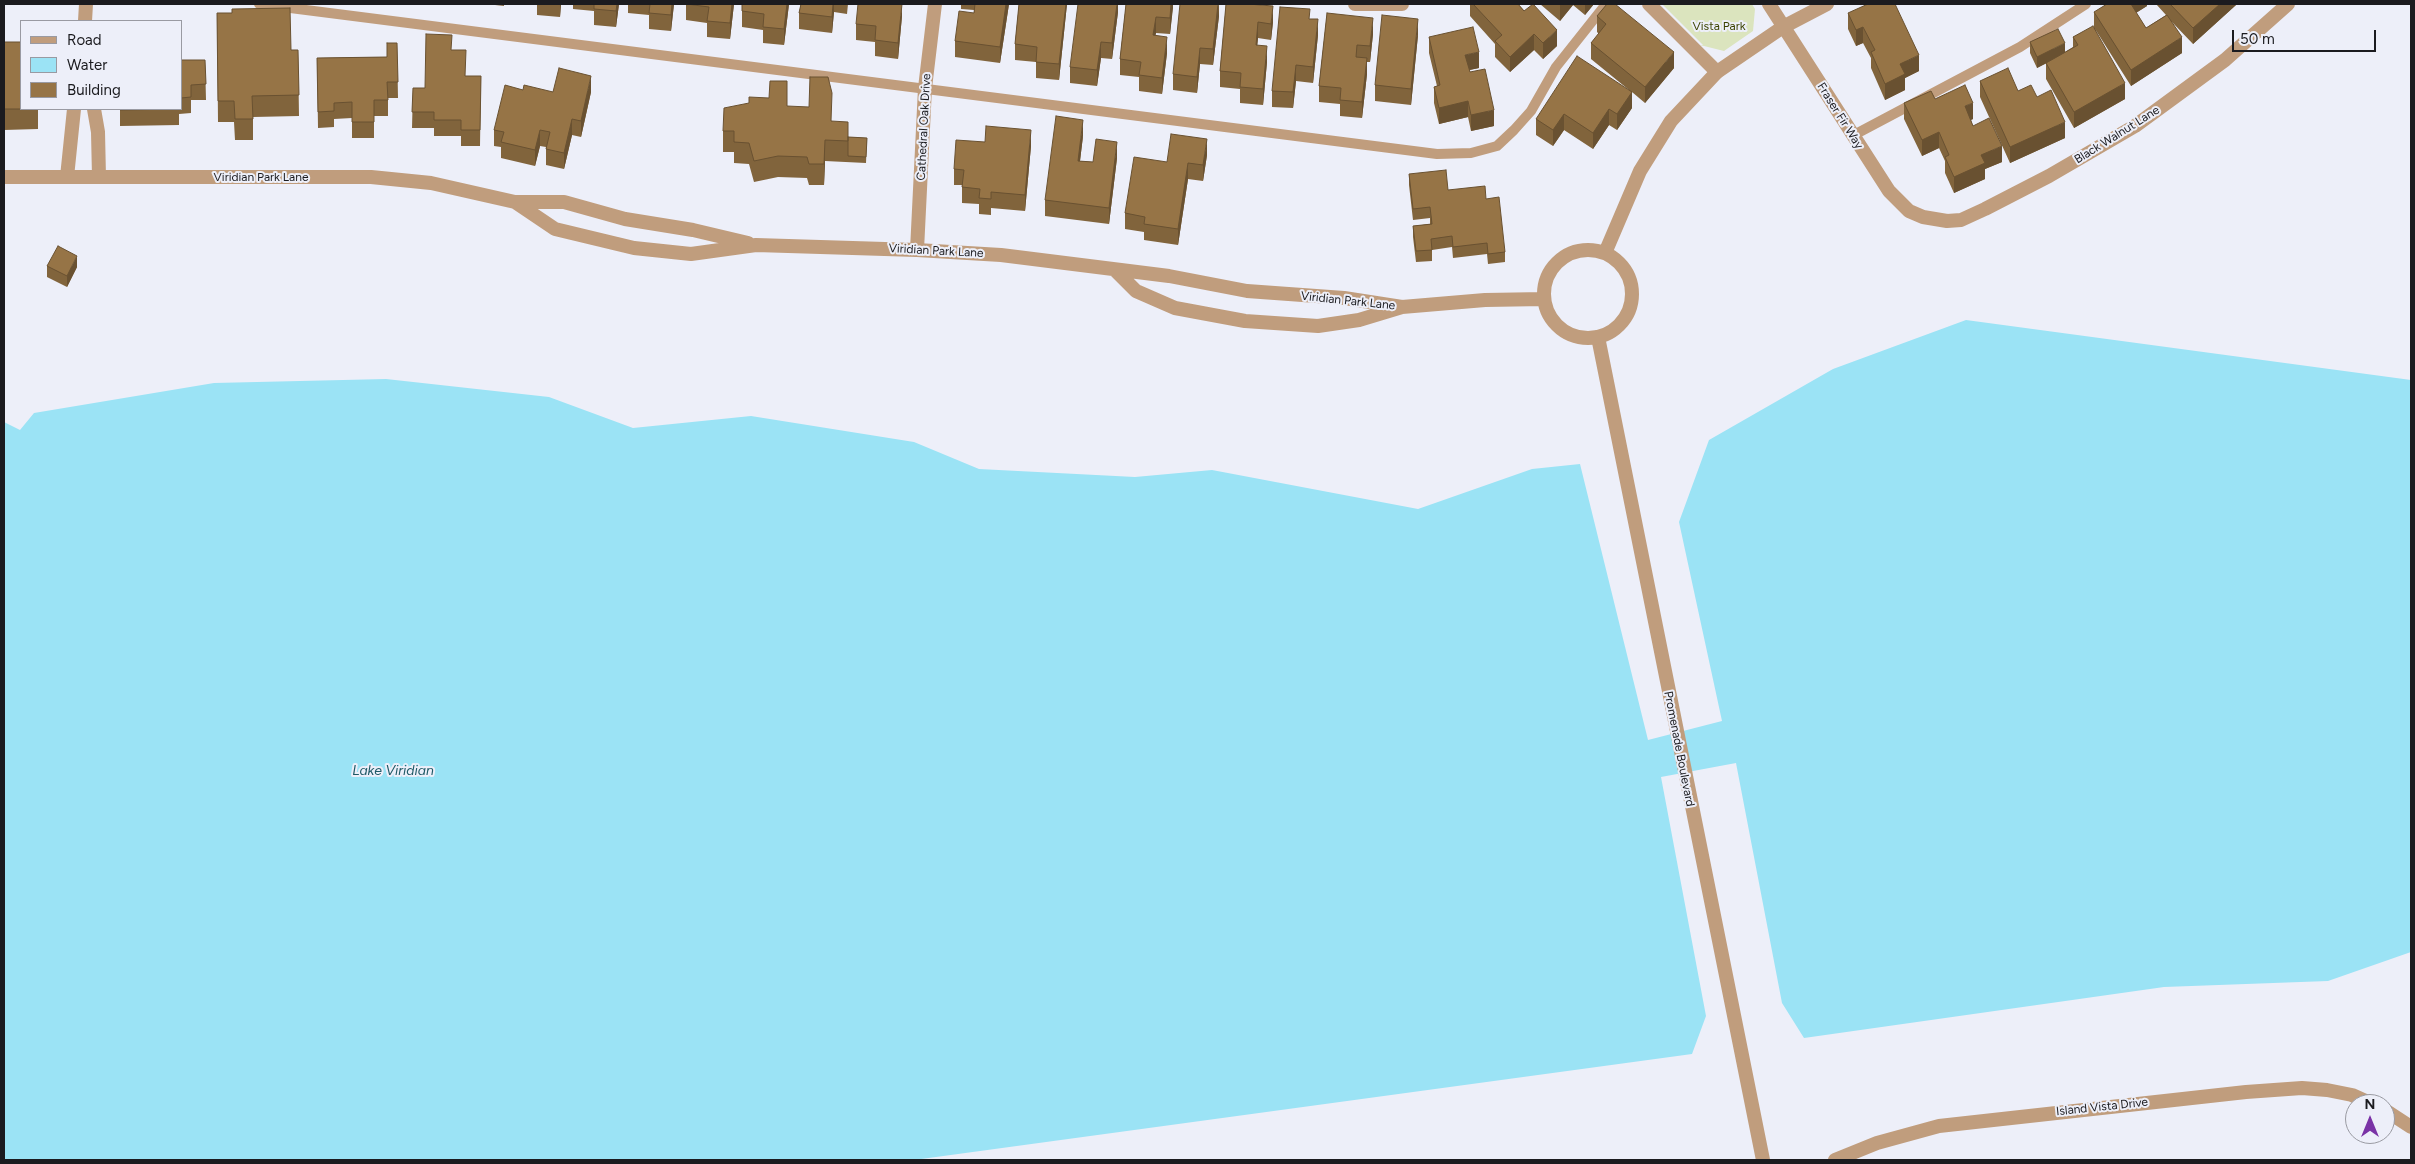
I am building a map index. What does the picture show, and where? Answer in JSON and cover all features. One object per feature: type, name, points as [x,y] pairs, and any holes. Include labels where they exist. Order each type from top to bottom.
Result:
[{"type":"street","points":[[85,20],[86,4]]},
{"type":"street","name":"Cathedral Oak Drive","points":[[917,250],[925,88],[935,4]]},
{"type":"street","points":[[1355,4],[1402,4]]},
{"type":"street","points":[[1649,4],[1717,72]]},
{"type":"street","name":"Fraser Fir Way","points":[[1768,4],[1889,191],[1909,211],[1923,217]]},
{"type":"street","points":[[1605,253],[1640,171],[1671,122],[1717,72],[1784,27],[1827,4]]},
{"type":"street","name":"Black Walnut Lane","points":[[1923,217],[1947,221],[1961,220],[2092,152],[2141,122],[2197,82],[2225,60],[2288,4]]},
{"type":"street","points":[[67,177],[74,110]]},
{"type":"street","points":[[94,110],[98,132],[99,177]]},
{"type":"street","name":"Viridian Park Lane","points":[[4,177],[372,177],[431,183],[515,202],[564,202],[625,219],[693,230],[756,245]]},
{"type":"street","name":"Viridian Park Lane","points":[[515,202],[555,229],[634,248],[690,254],[756,245],[917,250],[1010,256],[1072,262],[1115,270],[1169,276],[1247,291],[1344,298],[1402,307]]},
{"type":"street","points":[[1582,250],[1605,253],[1616,260],[1630,280],[1631,304],[1619,325],[1598,337],[1585,338],[1562,330],[1550,316],[1544,299],[1547,277],[1561,259],[1582,250]]},
{"type":"street","name":"Viridian Park Lane","points":[[1115,270],[1136,291],[1176,308],[1245,321],[1318,326],[1359,320],[1402,307],[1485,300],[1544,299]]},
{"type":"street","name":"Promenade Boulevard","points":[[1598,337],[1762,1160]]},
{"type":"street","name":"Island Vista Drive","points":[[1834,1160],[1877,1143],[1939,1126],[2237,1093],[2302,1088],[2347,1094]]},
{"type":"street","points":[[2395,1117],[2411,1127]]},
{"type":"lane","points":[[259,4],[1437,154],[1471,153],[1497,146],[1531,111],[1556,67],[1606,4]]},
{"type":"lane","points":[[1852,136],[2020,47],[2086,4]]},
{"type":"green space","name":"Vista Park","points":[[1662,4],[1752,4],[1755,9],[1753,31],[1724,51],[1700,45],[1703,45]]},
{"type":"water","name":"Lake Viridian","points":[[1966,320],[2411,380],[2411,952],[2328,981],[2164,987],[1804,1038],[1782,1003],[1736,763],[1661,777],[1706,1016],[1692,1054],[914,1160],[4,1160],[4,422],[20,430],[34,413],[214,383],[386,379],[549,397],[633,428],[751,416],[914,442],[979,469],[1135,477],[1212,470],[1418,509],[1532,469],[1580,464],[1648,740],[1722,721],[1679,522],[1709,440],[1833,369]]},
{"type":"building","points":[[594,4],[617,4],[616,11],[594,9]]},
{"type":"building","points":[[650,4],[672,4],[671,15],[649,13]]},
{"type":"building","points":[[686,4],[732,4],[730,23],[707,21],[709,7]]},
{"type":"building","points":[[742,4],[787,4],[784,29],[763,27],[764,14],[742,11]]},
{"type":"building","points":[[801,4],[833,4],[832,17],[799,13]]},
{"type":"building","points":[[858,4],[902,4],[898,43],[875,40],[876,26],[856,24]]},
{"type":"building","points":[[975,4],[1006,4],[1000,47],[955,41],[959,11],[974,13]]},
{"type":"building","points":[[1019,4],[1066,4],[1059,64],[1036,62],[1037,47],[1015,44]]},
{"type":"building","points":[[1078,4],[1117,4],[1112,43],[1101,42],[1097,70],[1070,67]]},
{"type":"building","points":[[1126,4],[1171,4],[1170,18],[1156,17],[1153,35],[1167,37],[1162,78],[1139,75],[1141,62],[1120,59]]},
{"type":"building","points":[[1180,4],[1218,4],[1213,49],[1200,48],[1197,77],[1173,74]]},
{"type":"building","points":[[1226,4],[1273,6],[1271,24],[1258,22],[1256,45],[1267,46],[1263,89],[1240,87],[1241,73],[1220,71]]},
{"type":"building","points":[[1473,4],[1518,4],[1524,11],[1533,4],[1557,30],[1543,43],[1534,34],[1510,57],[1495,41],[1502,35]]},
{"type":"building","points":[[1607,4],[1615,4],[1674,52],[1645,87],[1591,43],[1606,24],[1597,16]]},
{"type":"building","points":[[1868,4],[1895,4],[1919,55],[1900,64],[1905,74],[1885,84],[1871,52],[1875,50],[1863,27],[1856,30],[1848,13]]},
{"type":"building","points":[[2107,4],[2131,4],[2146,28],[2167,15],[2182,37],[2131,70],[2094,12]]},
{"type":"building","points":[[2170,4],[2220,4],[2193,28]]},
{"type":"building","points":[[1280,7],[1310,9],[1309,19],[1318,19],[1313,67],[1296,65],[1293,92],[1272,91]]},
{"type":"building","points":[[290,8],[291,50],[298,50],[299,95],[252,96],[253,119],[235,119],[234,101],[218,101],[217,13],[232,13],[232,9]]},
{"type":"building","points":[[1327,13],[1373,18],[1370,46],[1357,45],[1356,57],[1367,58],[1362,102],[1340,100],[1341,88],[1319,86]]},
{"type":"building","points":[[1382,15],[1418,19],[1411,89],[1375,85]]},
{"type":"building","points":[[2093,26],[2125,83],[2074,112],[2046,63],[2078,45],[2073,37]]},
{"type":"building","points":[[1473,27],[1479,52],[1465,55],[1470,72],[1485,69],[1494,110],[1471,115],[1468,101],[1439,108],[1434,87],[1440,85],[1429,37]]},
{"type":"building","points":[[2058,29],[2065,43],[2037,57],[2030,42]]},
{"type":"building","points":[[426,34],[452,35],[451,50],[466,50],[465,76],[481,76],[480,130],[461,130],[461,120],[434,120],[434,112],[412,112],[413,88],[425,88]]},
{"type":"building","points":[[4,42],[20,42],[20,109],[4,109]]},
{"type":"building","points":[[387,43],[397,43],[398,82],[387,82],[388,100],[374,100],[374,122],[352,122],[352,102],[334,103],[334,111],[318,112],[317,58],[387,57]]},
{"type":"building","points":[[1577,56],[1632,92],[1617,114],[1609,109],[1593,133],[1564,114],[1553,130],[1536,119]]},
{"type":"building","points":[[182,60],[205,60],[206,84],[191,85],[191,97],[182,98]]},
{"type":"building","points":[[559,68],[591,76],[581,121],[572,119],[564,153],[546,149],[550,132],[540,130],[535,150],[501,142],[504,132],[494,130],[505,85],[523,90],[524,85],[553,92]]},
{"type":"building","points":[[2008,68],[2018,91],[2031,85],[2037,97],[2051,90],[2065,122],[2010,147],[1980,81]]},
{"type":"building","points":[[810,77],[828,77],[832,93],[831,121],[848,122],[848,141],[825,140],[824,164],[809,164],[807,157],[778,156],[754,161],[749,143],[734,142],[734,131],[723,131],[724,108],[749,103],[749,97],[769,98],[770,81],[787,81],[787,106],[809,107]]},
{"type":"building","points":[[1965,85],[1973,103],[1965,106],[1973,126],[1989,118],[2002,146],[1981,155],[1985,163],[1954,177],[1945,157],[1949,155],[1939,132],[1922,140],[1904,103],[1931,91],[1935,99]]},
{"type":"building","points":[[1056,116],[1083,120],[1078,161],[1093,162],[1096,139],[1117,142],[1109,208],[1045,200]]},
{"type":"building","points":[[986,126],[1031,130],[1025,195],[991,192],[991,199],[979,198],[980,189],[962,187],[964,170],[954,169],[956,140],[985,142]]},
{"type":"building","points":[[1171,134],[1207,139],[1203,165],[1188,163],[1178,229],[1144,224],[1145,217],[1125,213],[1134,157],[1167,162]]},
{"type":"building","points":[[848,137],[867,138],[866,157],[848,156]]},
{"type":"building","points":[[1446,170],[1448,190],[1485,186],[1486,199],[1499,197],[1505,252],[1488,254],[1487,243],[1453,247],[1452,236],[1431,239],[1432,250],[1416,251],[1413,226],[1432,224],[1430,207],[1413,209],[1409,174]]},
{"type":"building","points":[[58,246],[77,256],[67,276],[47,266]]}]
